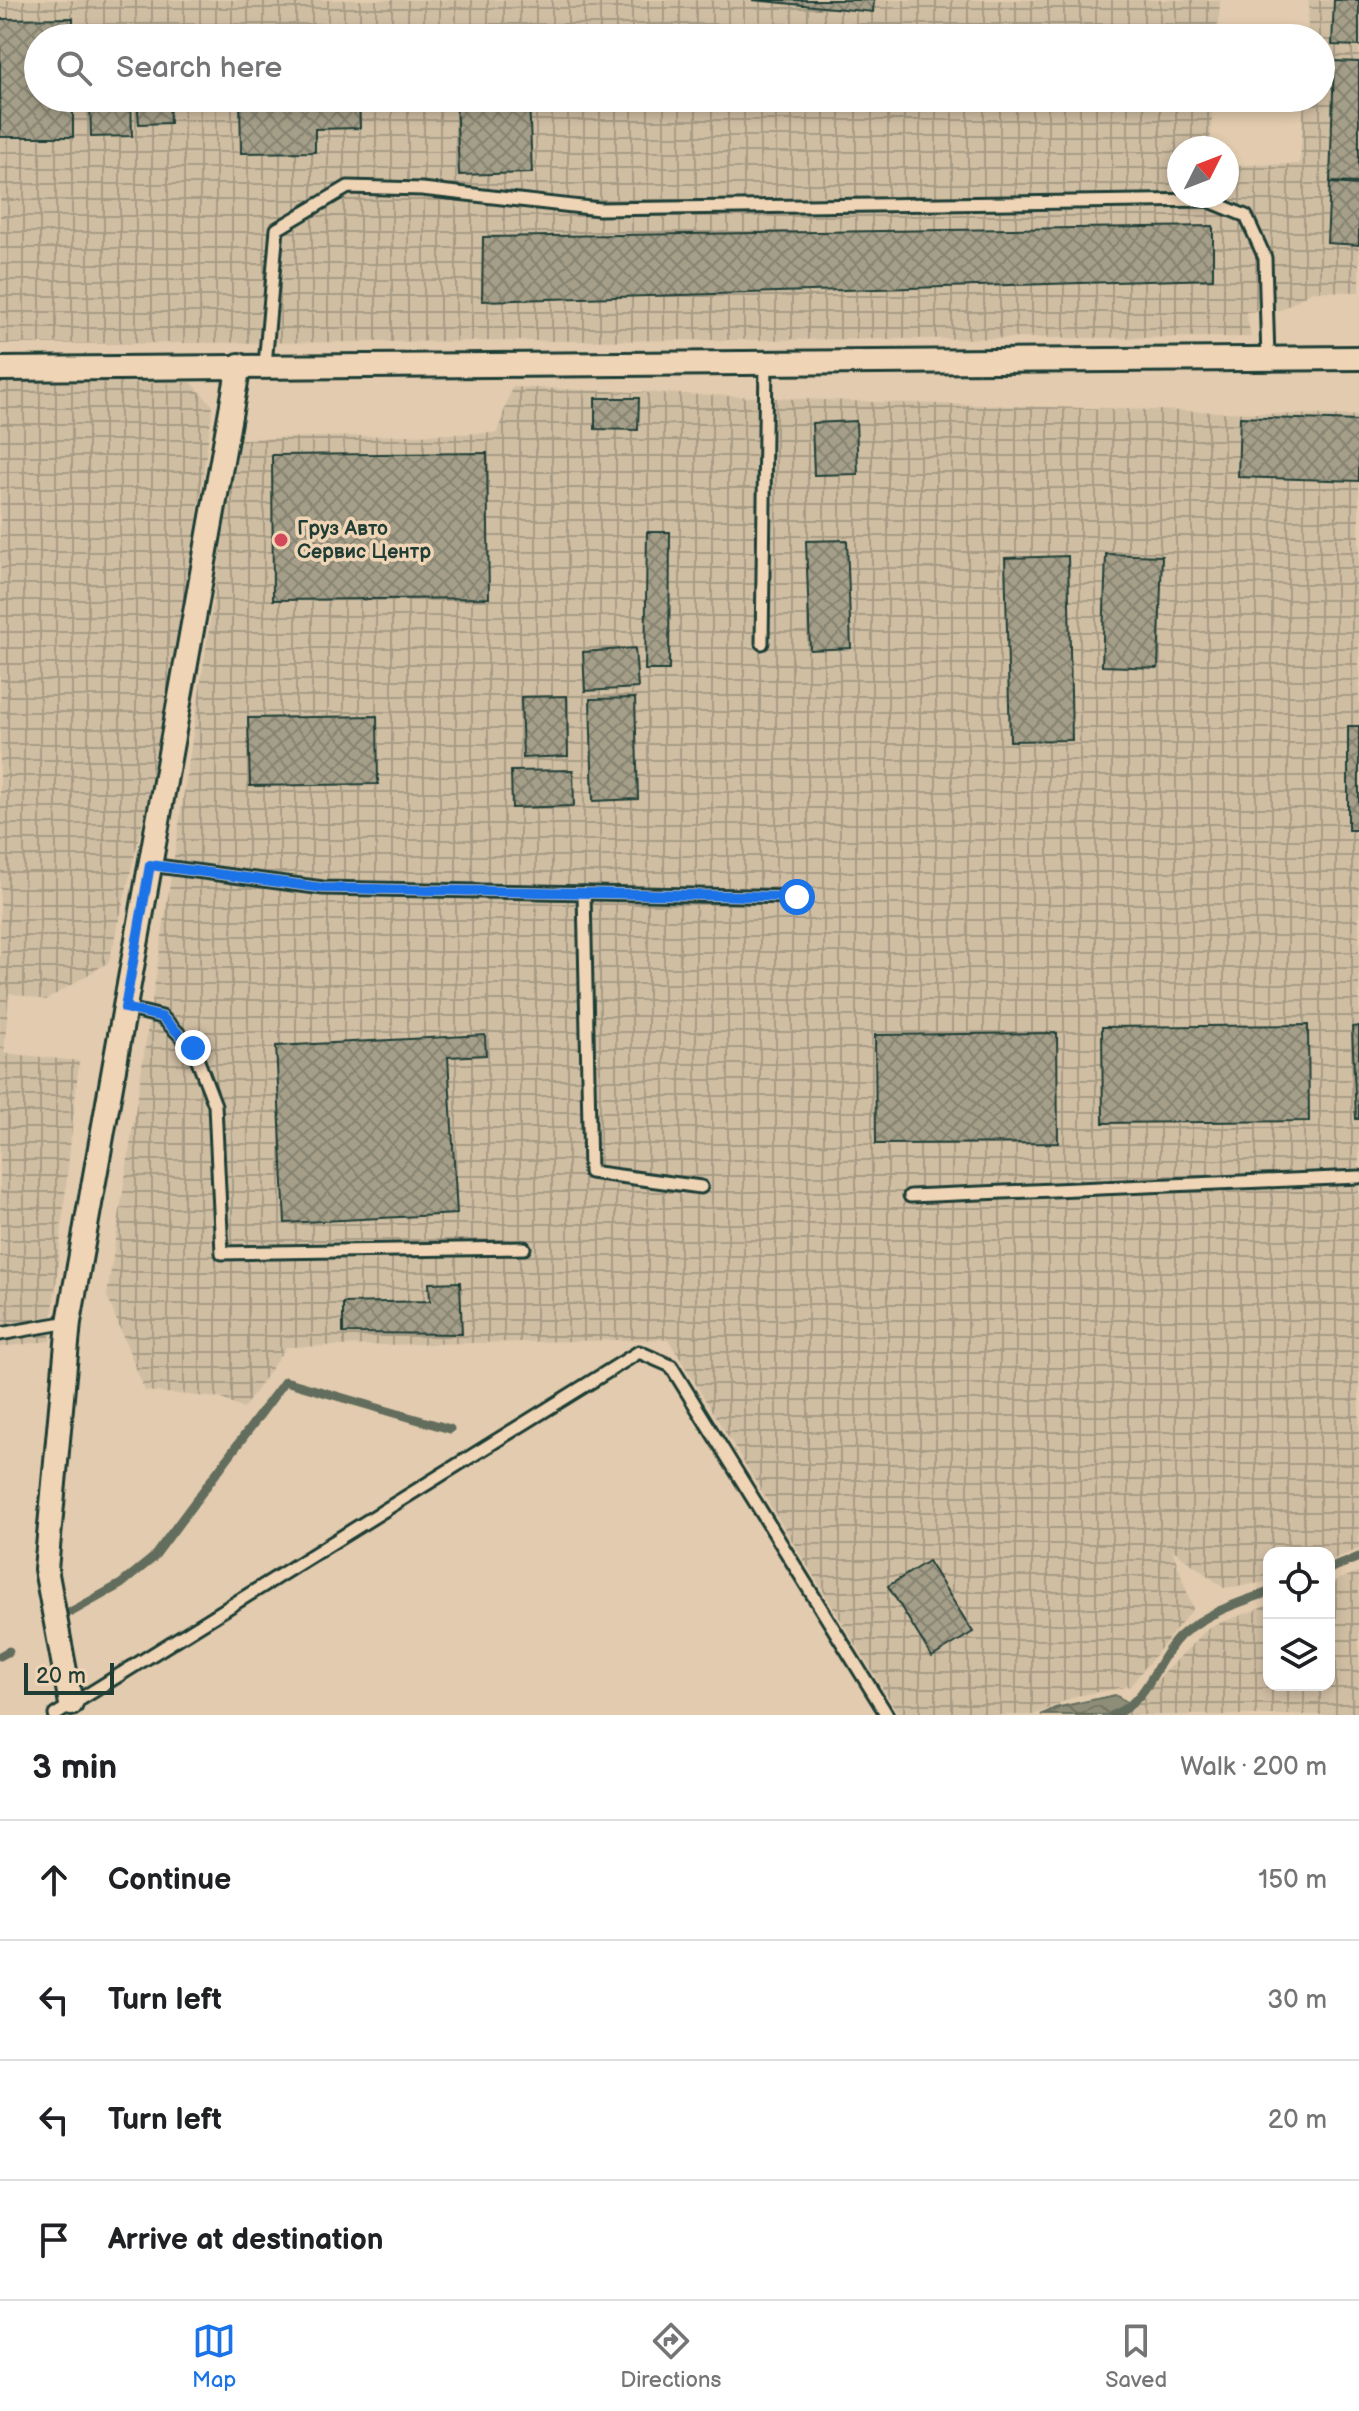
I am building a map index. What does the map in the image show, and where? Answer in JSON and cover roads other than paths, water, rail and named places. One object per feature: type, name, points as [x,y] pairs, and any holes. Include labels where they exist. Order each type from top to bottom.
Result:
[{"type":"street","points":[[0,369],[1359,358]]},
{"type":"street","points":[[63,1709],[46,1569],[69,1322],[239,365]]},
{"type":"lane","points":[[265,365],[277,229],[348,187],[422,189],[599,209],[1207,200],[1246,216],[1265,258],[1268,359]]},
{"type":"lane","points":[[762,643],[766,362]]},
{"type":"lane","points":[[150,865],[323,888],[797,897]]},
{"type":"lane","points":[[584,893],[590,1172],[701,1187]]},
{"type":"lane","points":[[125,1008],[162,1017],[193,1048],[215,1105],[222,1253],[524,1248]]},
{"type":"lane","points":[[910,1196],[1359,1177]]},
{"type":"lane","points":[[0,1334],[69,1322]]},
{"type":"lane","points":[[63,1709],[639,1352],[671,1366],[887,1715]]},
{"type":"water","points":[[1115,1695],[1134,1706],[1121,1715],[1041,1715],[1055,1708]]},
{"type":"waterway","points":[[71,1612],[121,1584],[153,1558],[285,1381],[450,1429]]},
{"type":"waterway","points":[[1335,1567],[1359,1557]]},
{"type":"waterway","points":[[1113,1715],[1126,1708],[1144,1690],[1180,1636],[1200,1621],[1263,1594]]},
{"type":"waterway","points":[[0,1656],[9,1651]]},
{"type":"place","name":"Груз Авто Сервис Центр","points":[[281,540]]}]
